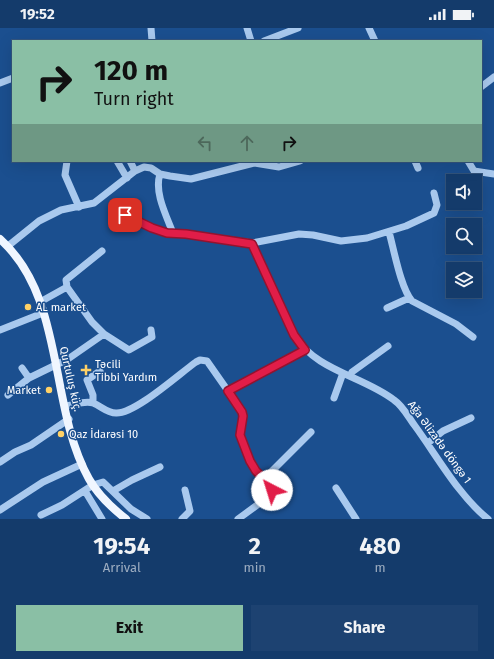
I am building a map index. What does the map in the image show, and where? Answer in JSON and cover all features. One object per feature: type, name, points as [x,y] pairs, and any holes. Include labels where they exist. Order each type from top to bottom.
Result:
[{"type":"main road","name":"Qurtuluş küç.","points":[[0,239],[8,246],[22,266],[40,302],[65,406],[82,464],[93,485],[110,506],[126,519]]},
{"type":"street","points":[[151,28],[152,40]]},
{"type":"street","points":[[247,28],[251,40]]},
{"type":"street","points":[[267,40],[298,28]]},
{"type":"street","points":[[369,28],[375,40]]},
{"type":"street","points":[[0,84],[12,78]]},
{"type":"street","points":[[482,86],[494,78]]},
{"type":"street","points":[[67,162],[65,175],[79,207]]},
{"type":"street","points":[[118,162],[127,178]]},
{"type":"street","points":[[130,162],[135,171]]},
{"type":"street","points":[[8,246],[28,229],[51,215],[94,203],[144,164],[160,174],[192,179],[246,164],[267,163],[279,167],[296,162]]},
{"type":"street","points":[[469,162],[474,170],[494,174]]},
{"type":"street","points":[[160,174],[158,180],[160,193],[173,233]]},
{"type":"street","points":[[125,215],[152,228],[167,233],[252,244],[299,234],[350,241],[389,232],[434,213],[437,205],[434,193]]},
{"type":"street","points":[[389,232],[403,285],[409,298],[456,324],[473,337]]},
{"type":"street","name":"Ağa Əlizadə döngə 1","points":[[252,244],[294,335],[305,350],[343,373],[395,400],[428,443],[464,495],[488,519]]},
{"type":"street","points":[[102,251],[66,280],[67,287],[92,322],[104,334],[129,350],[152,337],[151,330]]},
{"type":"street","points":[[40,302],[67,287]]},
{"type":"street","points":[[386,308],[409,298]]},
{"type":"street","points":[[0,330],[43,313]]},
{"type":"street","points":[[8,395],[29,378],[56,366],[104,334]]},
{"type":"street","points":[[350,376],[352,372],[388,346]]},
{"type":"street","points":[[228,391],[305,350]]},
{"type":"street","points":[[65,406],[87,402],[93,403],[112,413],[131,410],[200,360],[204,360],[210,365],[243,416],[240,439],[253,467],[272,487],[271,495],[238,519]]},
{"type":"street","points":[[22,368],[29,378]]},
{"type":"street","points":[[93,403],[93,395],[87,380],[100,371]]},
{"type":"street","points":[[334,398],[343,373]]},
{"type":"street","points":[[428,443],[443,431],[471,418]]},
{"type":"street","points":[[0,462],[14,452],[31,445],[58,425],[69,420]]},
{"type":"street","points":[[264,479],[311,432]]},
{"type":"street","points":[[0,510],[43,482],[82,464]]},
{"type":"street","points":[[114,491],[160,467]]},
{"type":"street","points":[[41,514],[62,505],[93,485],[103,482],[131,509],[147,519]]},
{"type":"street","points":[[336,488],[356,519]]},
{"type":"street","points":[[182,519],[190,511],[185,490]]},
{"type":"street","points":[[84,491],[102,519]]},
{"type":"place","name":"AL market","points":[[28,307]]},
{"type":"place","name":"Təcili Tibbi Yardım","points":[[86,370]]},
{"type":"place","name":"Market","points":[[49,390]]},
{"type":"place","name":"Qaz İdarəsi 10","points":[[61,434]]},
{"type":"route","points":[[125,215],[152,228],[167,233],[186,234],[252,244],[262,262],[294,335],[305,350],[298,355],[241,382],[228,391],[242,412],[243,416],[240,435],[250,461],[259,475],[272,487],[272,490]]}]
